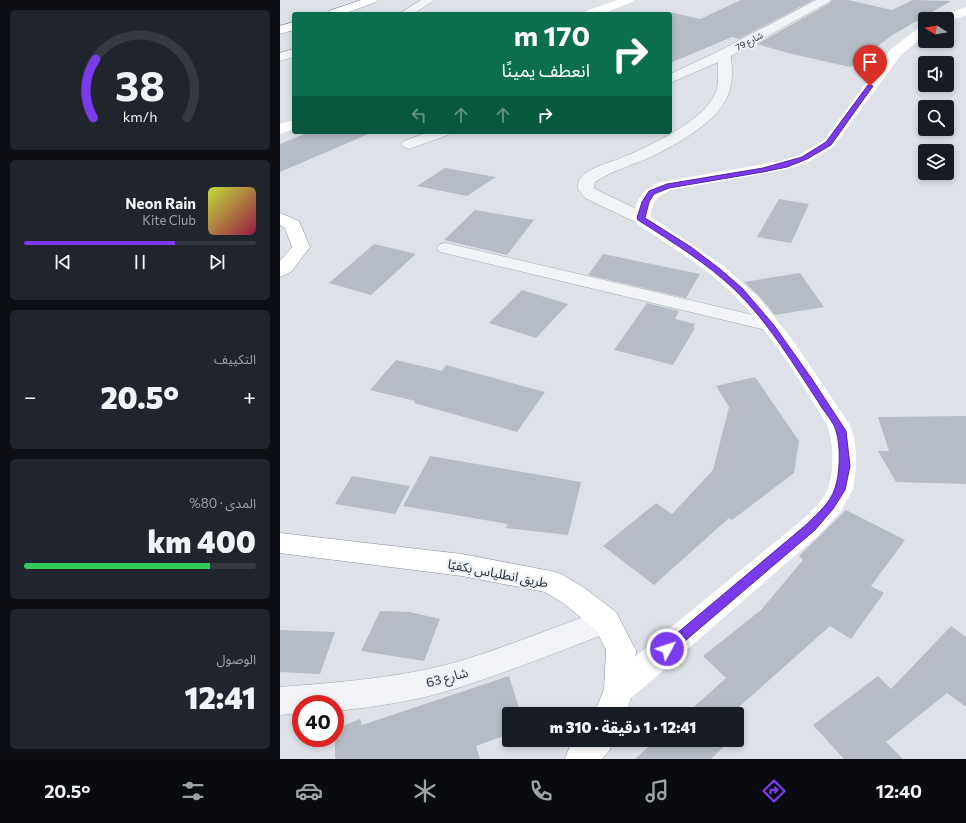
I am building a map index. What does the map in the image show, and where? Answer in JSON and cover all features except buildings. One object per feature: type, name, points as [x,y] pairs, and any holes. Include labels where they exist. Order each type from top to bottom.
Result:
[{"type":"main road","points":[[338,12],[372,0]]},
{"type":"main road","points":[[595,12],[628,0]]},
{"type":"main road","points":[[954,16],[966,11]]},
{"type":"main road","points":[[280,30],[292,27]]},
{"type":"main road","points":[[615,702],[811,527],[830,506],[840,490],[845,466],[841,431],[809,381],[770,325],[740,290],[717,270],[641,218],[645,202],[651,192],[667,186],[784,165],[804,158],[828,143],[895,54],[918,41]]},
{"type":"main road","points":[[280,129],[292,125]]},
{"type":"main road","points":[[280,218],[293,225],[301,247],[280,271]]},
{"type":"main road","name":"طريق انطلياس بكفيّا","points":[[280,543],[462,565],[551,582],[573,595],[606,621],[621,650],[615,702]]},
{"type":"main road","points":[[581,759],[592,747]]},
{"type":"street","points":[[408,12],[429,0]]},
{"type":"street","name":"شارع 79","points":[[672,78],[724,54],[825,0]]},
{"type":"street","points":[[280,57],[292,54]]},
{"type":"street","points":[[641,218],[591,194],[586,189],[587,180],[595,174],[639,156],[677,136],[698,122],[712,110],[722,93],[725,76],[724,54]]},
{"type":"street","points":[[409,144],[436,134]]},
{"type":"street","points":[[446,248],[623,292],[770,325]]},
{"type":"street","name":"شارع 63","points":[[280,701],[304,701],[357,695],[415,685],[460,674],[606,621]]},
{"type":"route","points":[[667,649],[811,527],[830,506],[840,490],[845,466],[841,431],[809,381],[770,325],[740,290],[717,270],[641,218],[645,202],[651,192],[667,186],[763,170],[804,158],[828,143],[848,119],[870,86]]}]
